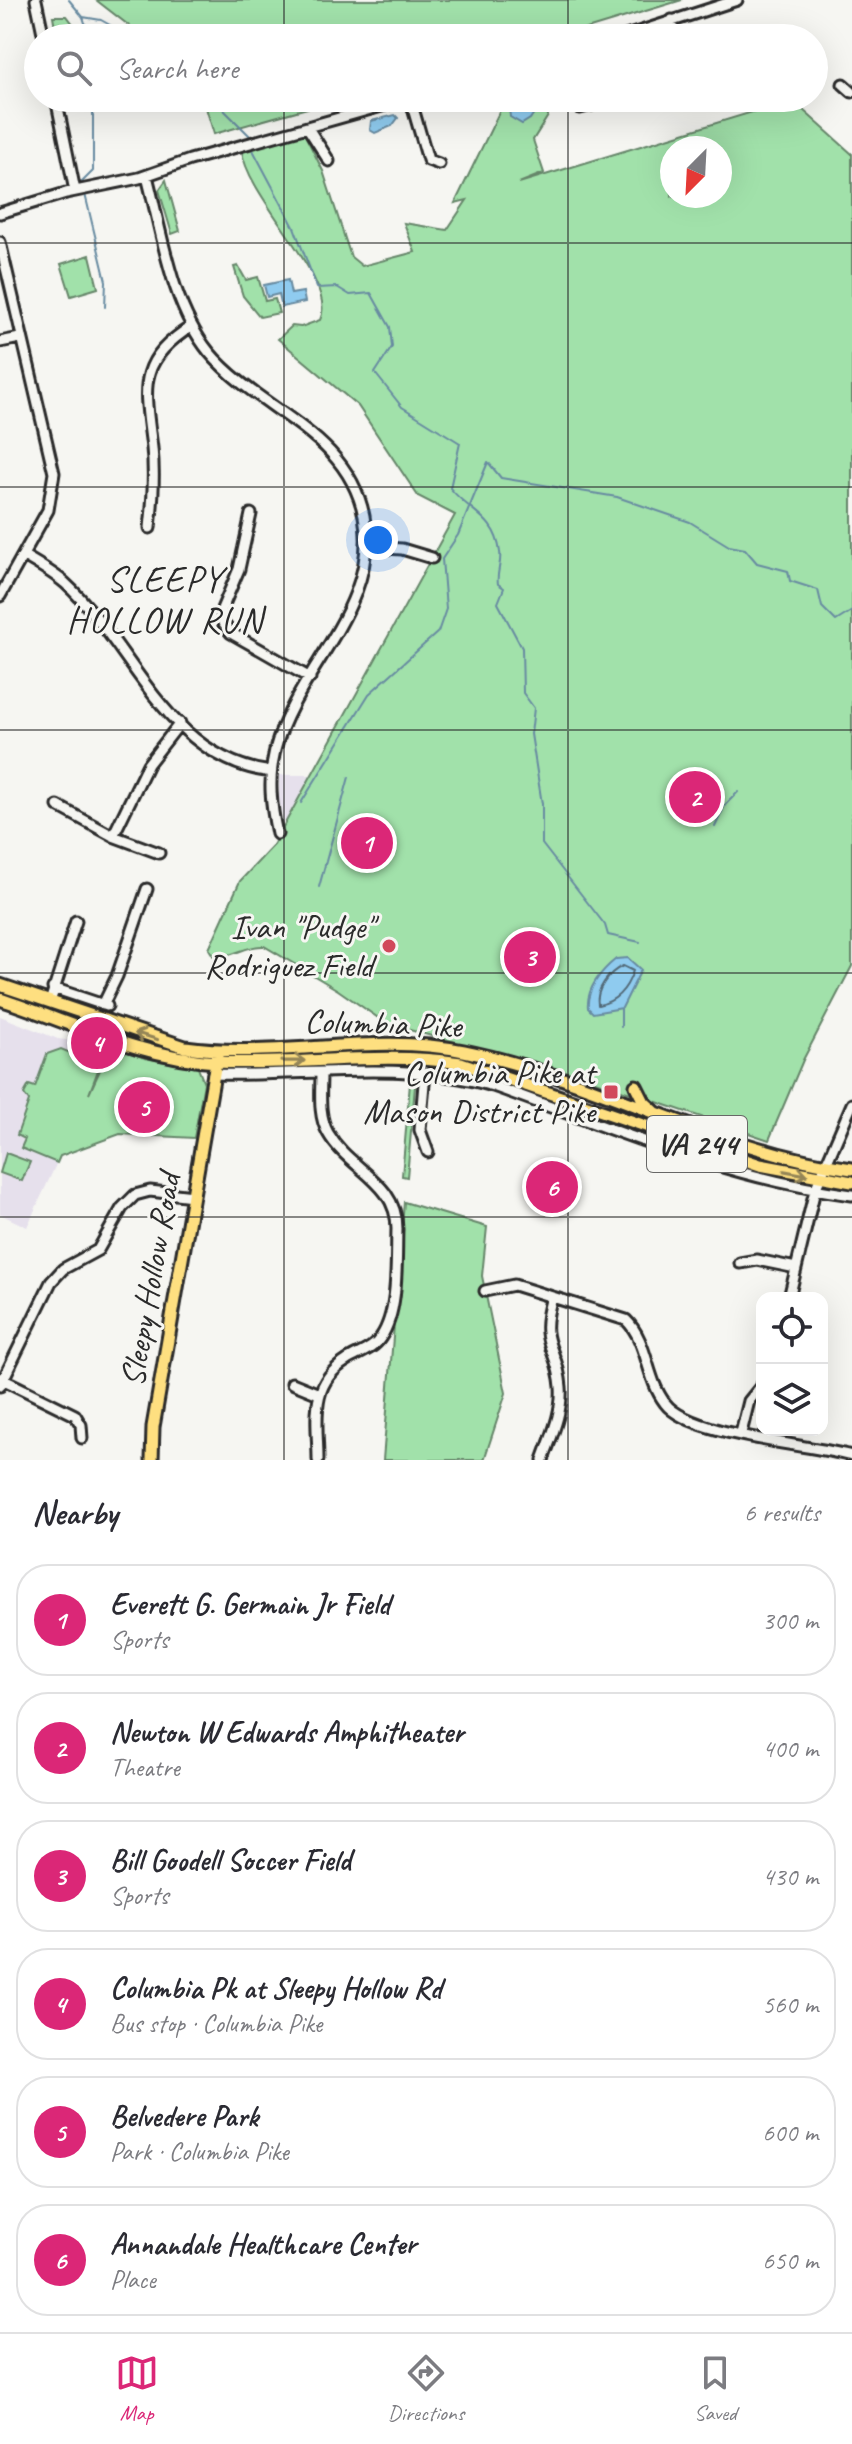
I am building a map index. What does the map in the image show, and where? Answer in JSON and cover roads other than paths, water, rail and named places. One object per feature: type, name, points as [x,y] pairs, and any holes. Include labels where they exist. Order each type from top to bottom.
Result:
[{"type":"main road","name":"Columbia Pike","points":[[0,985],[215,1062],[440,1047],[513,1064],[756,1150],[852,1169]]},
{"type":"main road","name":"Columbia Pike","points":[[0,999],[159,1053],[215,1062],[410,1058],[461,1063],[510,1077],[731,1156],[852,1182]]},
{"type":"main road","name":"Sleepy Hollow Road","points":[[152,1460],[153,1427],[215,1062]]},
{"type":"main road","points":[[636,1086],[644,1102],[664,1118]]},
{"type":"street","points":[[36,0],[41,24]]},
{"type":"street","points":[[660,24],[737,0]]},
{"type":"street","points":[[672,20],[673,24]]},
{"type":"street","points":[[843,84],[852,92]]},
{"type":"street","points":[[59,112],[75,191]]},
{"type":"street","points":[[0,213],[75,191],[147,176],[190,160],[362,112]]},
{"type":"street","points":[[414,112],[428,160],[439,164]]},
{"type":"street","points":[[308,128],[329,161]]},
{"type":"street","points":[[147,176],[181,300],[192,326],[221,365],[332,452],[349,477],[360,502],[366,547],[363,571],[352,603],[279,737],[271,772],[277,834]]},
{"type":"street","points":[[0,242],[54,473],[48,510],[0,596]]},
{"type":"street","points":[[150,528],[154,491],[145,396],[147,374],[164,346],[192,326]]},
{"type":"street","points":[[0,342],[20,338]]},
{"type":"street","points":[[251,514],[239,569],[222,609],[223,623],[231,633],[310,678]]},
{"type":"street","points":[[366,547],[402,549],[432,558]]},
{"type":"street","points":[[24,556],[74,592],[150,693],[180,723],[222,759],[243,768],[271,772]]},
{"type":"street","points":[[113,836],[148,764],[180,723]]},
{"type":"street","points":[[58,806],[113,836],[159,853]]},
{"type":"street","points":[[53,988],[105,1006],[147,889]]},
{"type":"street","points":[[50,1002],[76,921]]},
{"type":"street","points":[[215,1062],[321,1073],[425,1072],[493,1086],[739,1173],[852,1195]]},
{"type":"street","points":[[425,1072],[420,1130],[428,1152]]},
{"type":"street","points":[[318,1460],[315,1416],[319,1394],[339,1366],[372,1347],[386,1327],[397,1233],[392,1200],[329,1133],[322,1114],[321,1073]]},
{"type":"street","points":[[790,1292],[815,1190],[828,1166],[852,1104]]},
{"type":"street","points":[[82,1438],[81,1425],[75,1415],[1,1381],[51,1282],[63,1269],[98,1250],[126,1202],[150,1191],[193,1196]]},
{"type":"street","points":[[740,1263],[757,1260],[796,1268]]},
{"type":"street","points":[[485,1291],[514,1285],[626,1320],[635,1331],[658,1393],[669,1409],[696,1425],[852,1456]]},
{"type":"street","points":[[543,1460],[558,1415],[561,1391],[545,1333],[552,1297]]},
{"type":"street","points":[[292,1383],[319,1394]]},
{"type":"street","points":[[741,1433],[749,1401],[756,1392]]},
{"type":"water","points":[[509,112],[535,112],[522,124],[510,117]]},
{"type":"water","points":[[395,115],[398,118],[392,126],[375,133],[370,130],[371,121]]},
{"type":"water","points":[[288,280],[291,294],[303,292],[305,302],[282,307],[279,294],[267,297],[264,285]]},
{"type":"water","points":[[628,958],[641,970],[622,1008],[593,1013],[588,1008],[588,1001],[596,981],[616,959]]},
{"type":"waterway","points":[[69,0],[85,24]]},
{"type":"waterway","points":[[83,17],[108,24]]},
{"type":"waterway","points":[[81,183],[93,171],[93,112]]},
{"type":"waterway","points":[[226,112],[252,138]]},
{"type":"waterway","points":[[361,118],[382,112]]},
{"type":"waterway","points":[[253,150],[294,227],[317,288],[337,287],[350,295],[371,293],[390,327],[392,347],[375,373],[402,407],[460,443],[450,488],[493,530],[500,556],[498,584],[504,588],[498,603],[522,648],[523,693],[534,708],[531,734],[542,804],[542,844],[605,925],[608,935],[640,942]]},
{"type":"waterway","points":[[85,194],[106,281],[105,307]]},
{"type":"waterway","points":[[301,803],[369,694],[438,632],[446,609],[442,559],[458,535],[488,462],[501,478],[617,497],[690,522],[729,546],[745,549],[757,563],[788,571],[790,581],[818,590],[822,607],[836,621],[852,611]]},
{"type":"waterway","points":[[319,887],[349,777]]},
{"type":"waterway","points":[[715,827],[725,805],[738,792]]},
{"type":"waterway","points":[[621,1009],[621,1027]]},
{"type":"place","name":"Newton W Edwards Amphitheater","points":[[695,797]]},
{"type":"place","name":"Everett G. Germain Jr Field","points":[[367,843]]},
{"type":"place","name":"Ivan \"Pudge\" Rodriguez Field","points":[[389,946]]},
{"type":"place","name":"Bill Goodell Soccer Field","points":[[530,957]]},
{"type":"place","name":"Columbia Pk at Sleepy Hollow Rd","points":[[97,1043]]},
{"type":"place","name":"Columbia Pike at Mason District Pike","points":[[611,1092]]},
{"type":"place","name":"Belvedere Park","points":[[144,1107]]},
{"type":"place","name":"Annandale Healthcare Center","points":[[552,1187]]},
{"type":"district","name":"SLEEPY HOLLOW RUN","points":[[165,600]]}]
